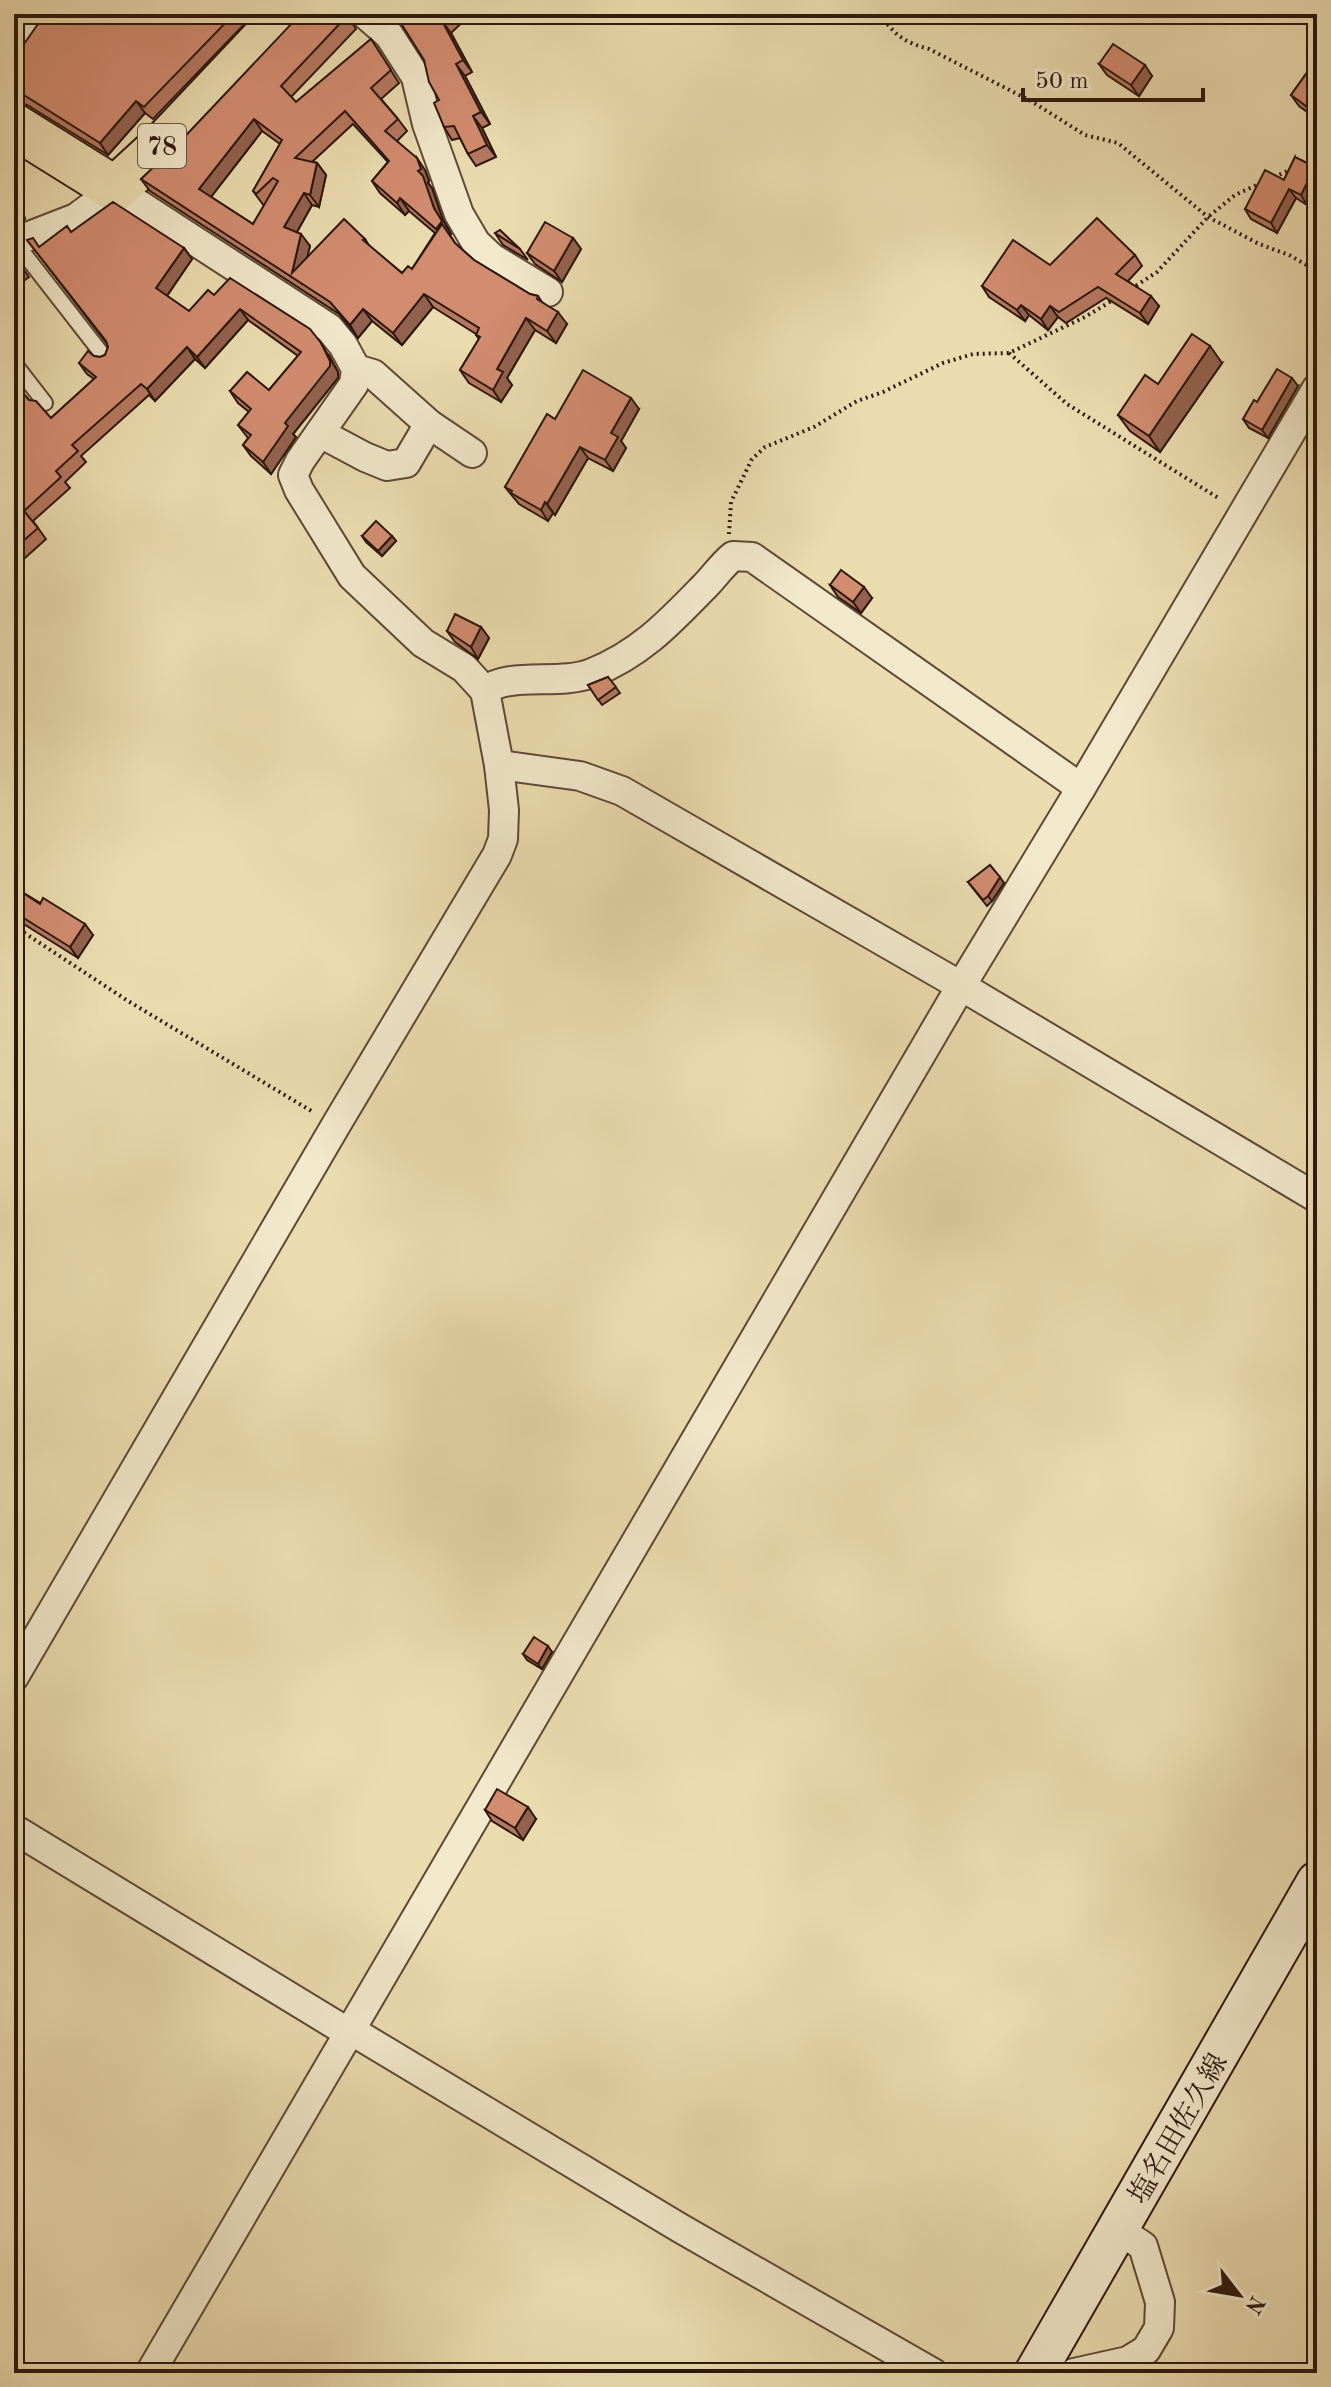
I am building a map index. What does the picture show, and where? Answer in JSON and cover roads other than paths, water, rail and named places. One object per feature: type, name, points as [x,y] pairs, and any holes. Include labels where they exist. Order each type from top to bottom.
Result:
[{"type":"main road","name":"78","points":[[14,126],[115,189],[165,143],[287,14]]},
{"type":"main road","name":"塩名田佐久線","points":[[1050,2371],[1119,2230],[1317,1882]]},
{"type":"street","points":[[14,53],[42,14]]},
{"type":"street","points":[[365,14],[389,35],[416,77],[427,124],[459,214],[476,243],[492,258],[548,292]]},
{"type":"street","points":[[14,242],[76,218],[115,189],[329,328],[356,369],[354,384],[293,475],[352,576],[423,643],[464,668],[485,691],[499,765],[504,826],[497,855],[14,1677]]},
{"type":"street","points":[[356,369],[373,374],[429,424],[472,453]]},
{"type":"street","points":[[150,2373],[961,986],[1317,388]]},
{"type":"street","points":[[320,433],[387,466],[406,463],[429,424]]},
{"type":"street","points":[[485,691],[493,683],[509,680],[545,681],[589,675],[631,655],[658,633],[733,556],[752,557],[1081,788]]},
{"type":"street","points":[[499,765],[580,776],[622,791],[961,986],[1317,1198]]},
{"type":"street","points":[[14,1829],[350,2032],[933,2373]]},
{"type":"street","points":[[1050,2371],[1128,2361],[1146,2350],[1159,2328],[1160,2302],[1143,2246],[1119,2230]]},
{"type":"lane","points":[[14,242],[106,359]]},
{"type":"lane","points":[[14,363],[45,403]]}]
